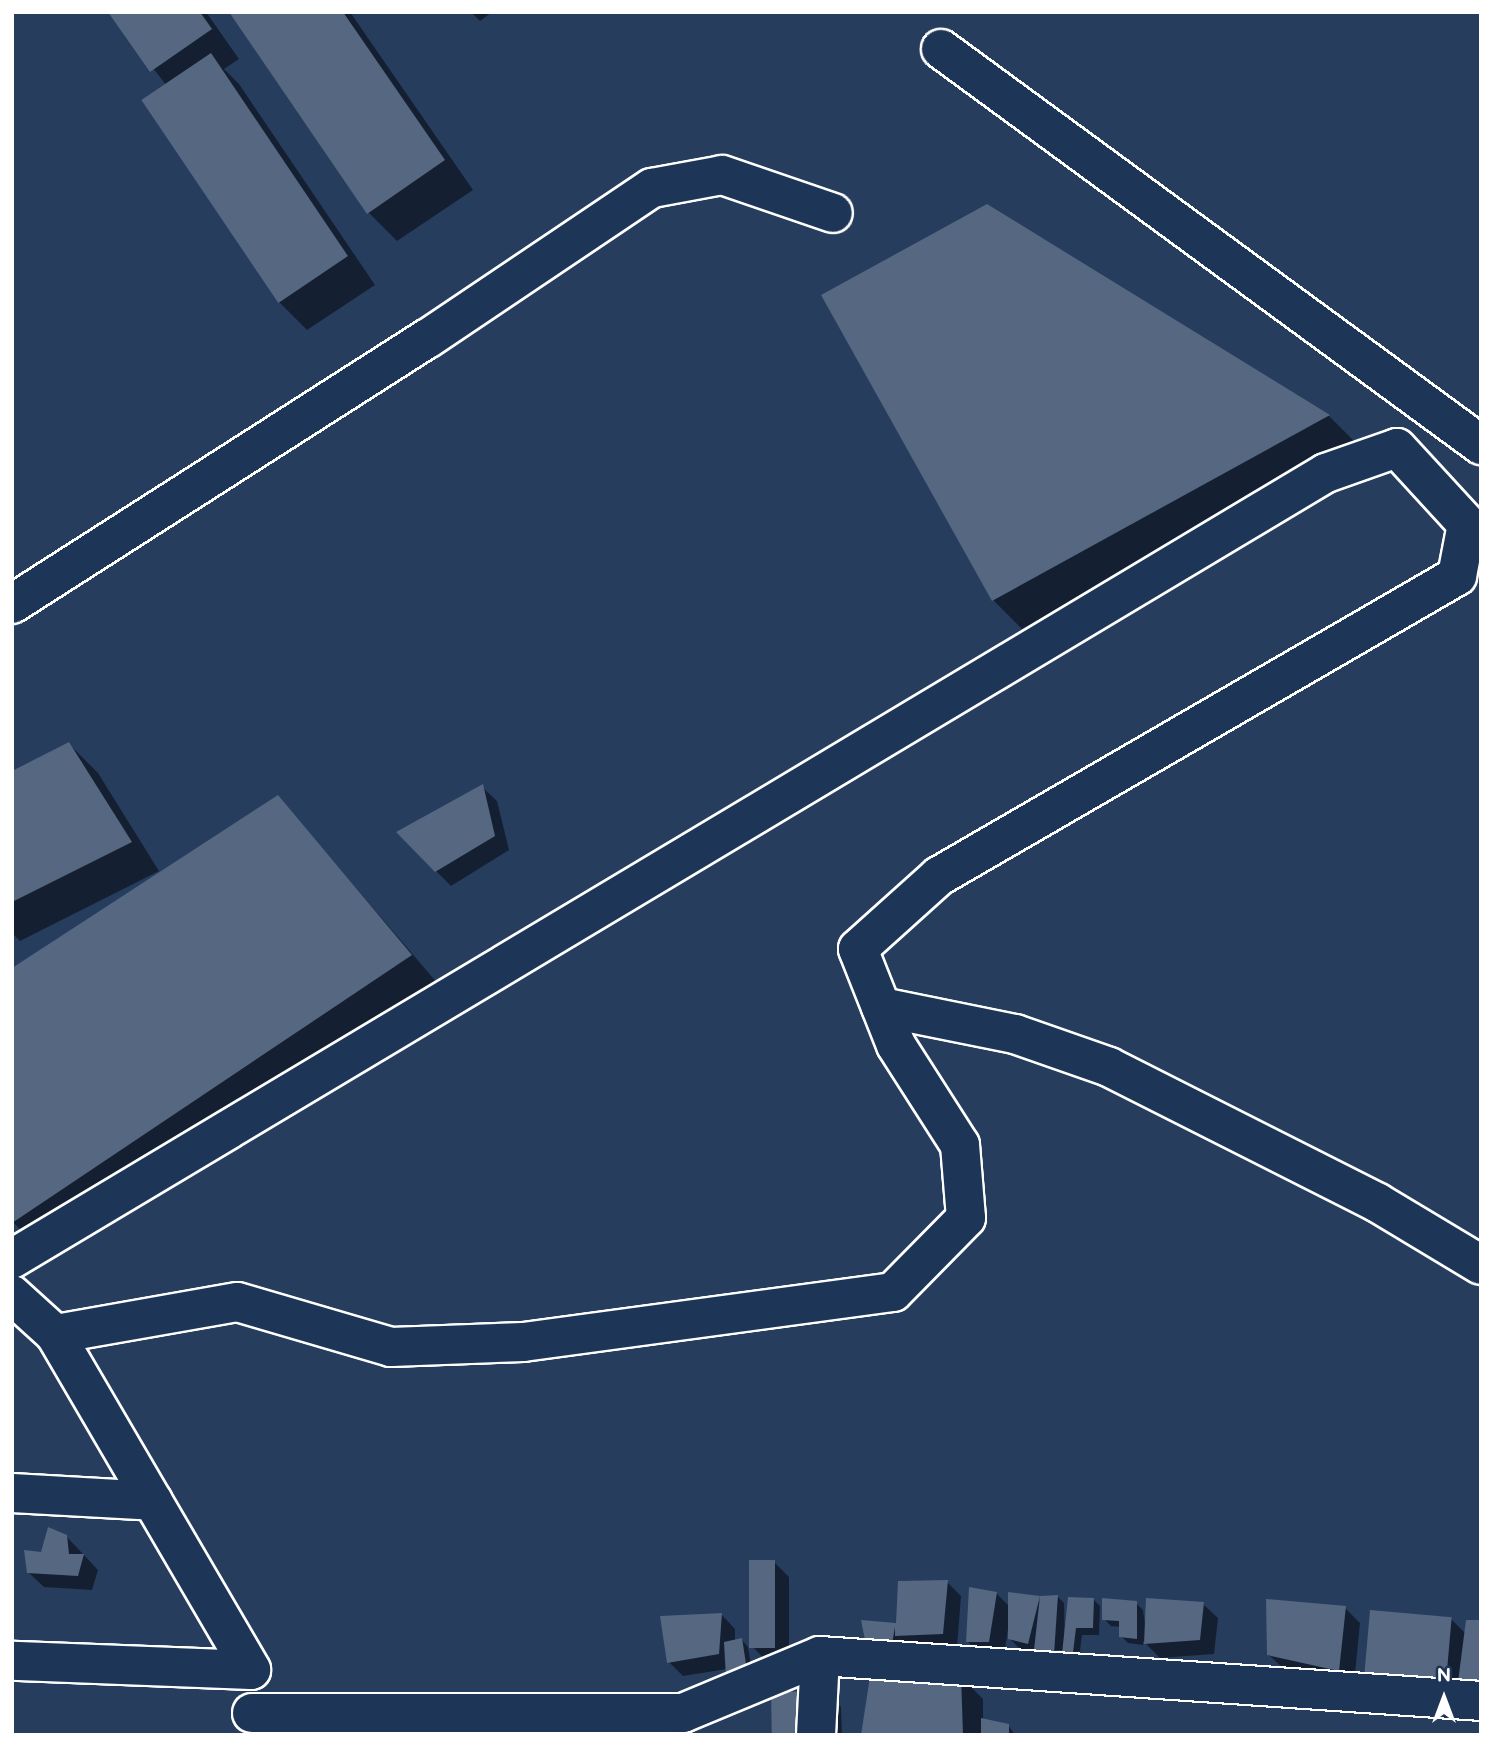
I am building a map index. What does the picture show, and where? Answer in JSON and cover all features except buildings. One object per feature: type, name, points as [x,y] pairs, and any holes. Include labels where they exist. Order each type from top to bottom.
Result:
[{"type":"street","points":[[941,49],[1481,446]]},
{"type":"street","points":[[12,604],[427,339],[652,188],[722,175],[833,213]]},
{"type":"street","points":[[12,1259],[1326,473],[1397,448],[1466,524],[1457,576],[939,876],[858,949],[896,1045],[960,1144],[966,1218],[892,1293],[523,1342],[391,1347],[237,1302],[55,1334]]},
{"type":"street","points":[[881,1007],[1015,1034],[1109,1067],[1378,1203],[1481,1265]]},
{"type":"street","points":[[12,1295],[55,1334],[251,1670],[253,1724],[683,1713],[820,1656],[1481,1701]]},
{"type":"street","points":[[12,1493],[153,1502]]},
{"type":"street","points":[[816,1735],[820,1656]]},
{"type":"street","points":[[12,1661],[251,1670]]}]
